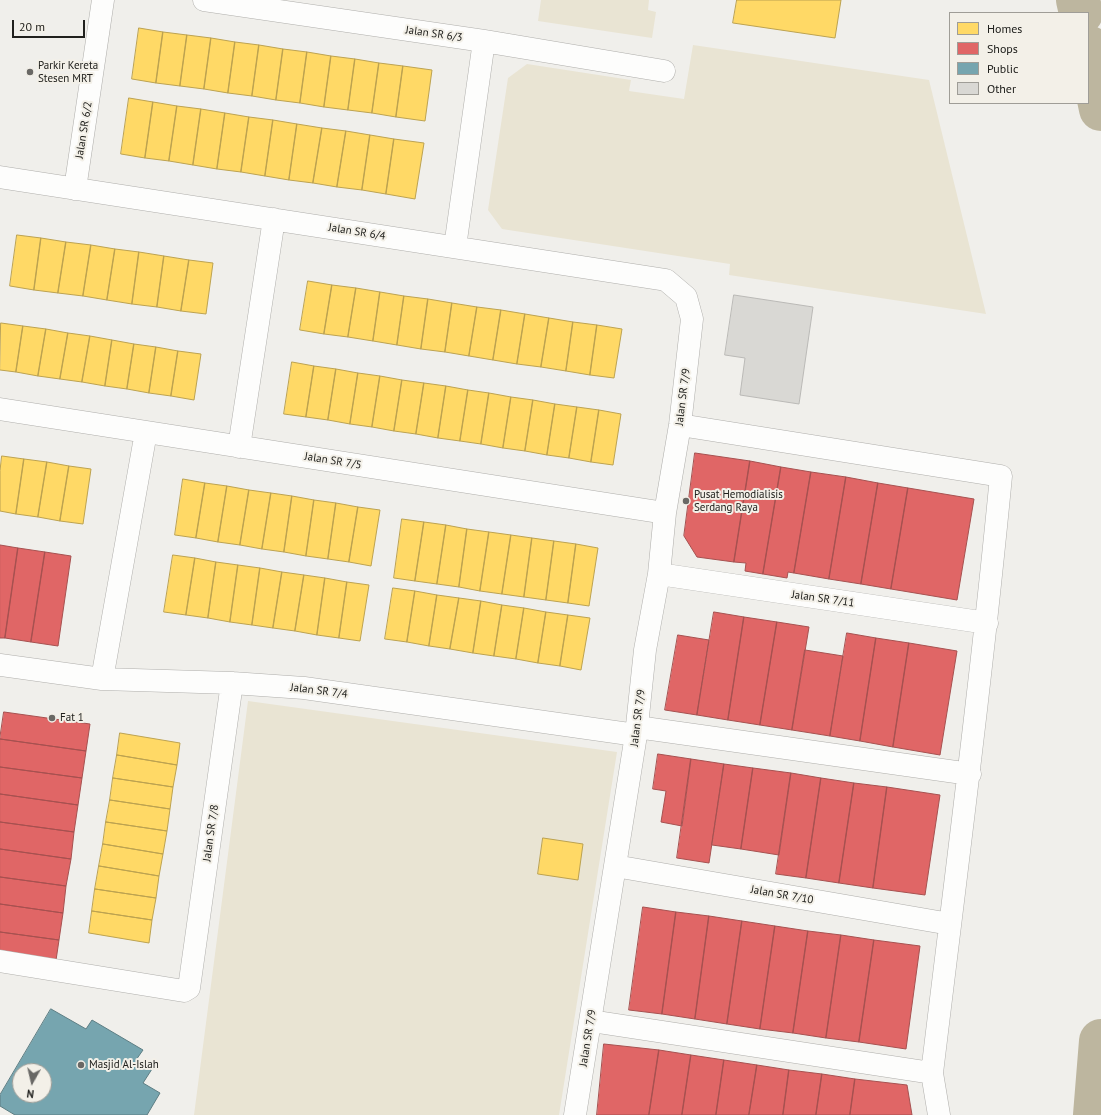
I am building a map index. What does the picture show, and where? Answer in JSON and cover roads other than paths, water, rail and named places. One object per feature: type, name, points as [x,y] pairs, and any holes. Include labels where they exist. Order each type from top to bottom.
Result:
[{"type":"street","name":"Jalan SR 6/2","points":[[75,189],[103,0]]},
{"type":"street","name":"Jalan SR 6/3","points":[[204,0],[484,41],[664,71]]},
{"type":"street","points":[[455,247],[484,41]]},
{"type":"street","name":"Jalan SR 6/4","points":[[0,177],[666,280],[686,297],[692,319]]},
{"type":"street","points":[[240,447],[274,219]]},
{"type":"street","name":"Jalan SR 7/9","points":[[575,1115],[637,731],[645,650],[659,574],[665,513],[680,425],[692,319]]},
{"type":"street","name":"Jalan SR 7/5","points":[[0,409],[665,513]]},
{"type":"street","points":[[680,425],[1001,476],[987,623],[970,774],[932,1073],[939,1115]]},
{"type":"street","points":[[102,679],[146,432]]},
{"type":"street","name":"Jalan SR 7/11","points":[[659,574],[987,623]]},
{"type":"street","name":"Jalan SR 7/4","points":[[0,665],[102,679],[232,683],[304,688],[970,774]]},
{"type":"street","name":"Jalan SR 7/8","points":[[0,961],[184,991],[187,990],[190,984],[232,683]]},
{"type":"street","name":"Jalan SR 7/10","points":[[615,866],[950,924]]},
{"type":"street","points":[[591,1021],[932,1073]]},
{"type":"waterway","points":[[1078,0],[1081,12]]},
{"type":"waterway","points":[[1089,52],[1101,109]]},
{"type":"waterway","points":[[1095,1115],[1101,1041]]},
{"type":"place","name":"Parkir Kereta Stesen MRT","points":[[30,72]]},
{"type":"place","name":"Pusat Hemodialisis Serdang Raya","points":[[686,501]]},
{"type":"place","name":"Fat 1","points":[[52,718]]},
{"type":"place","name":"Masjid Al-Islah","points":[[81,1065]]}]
